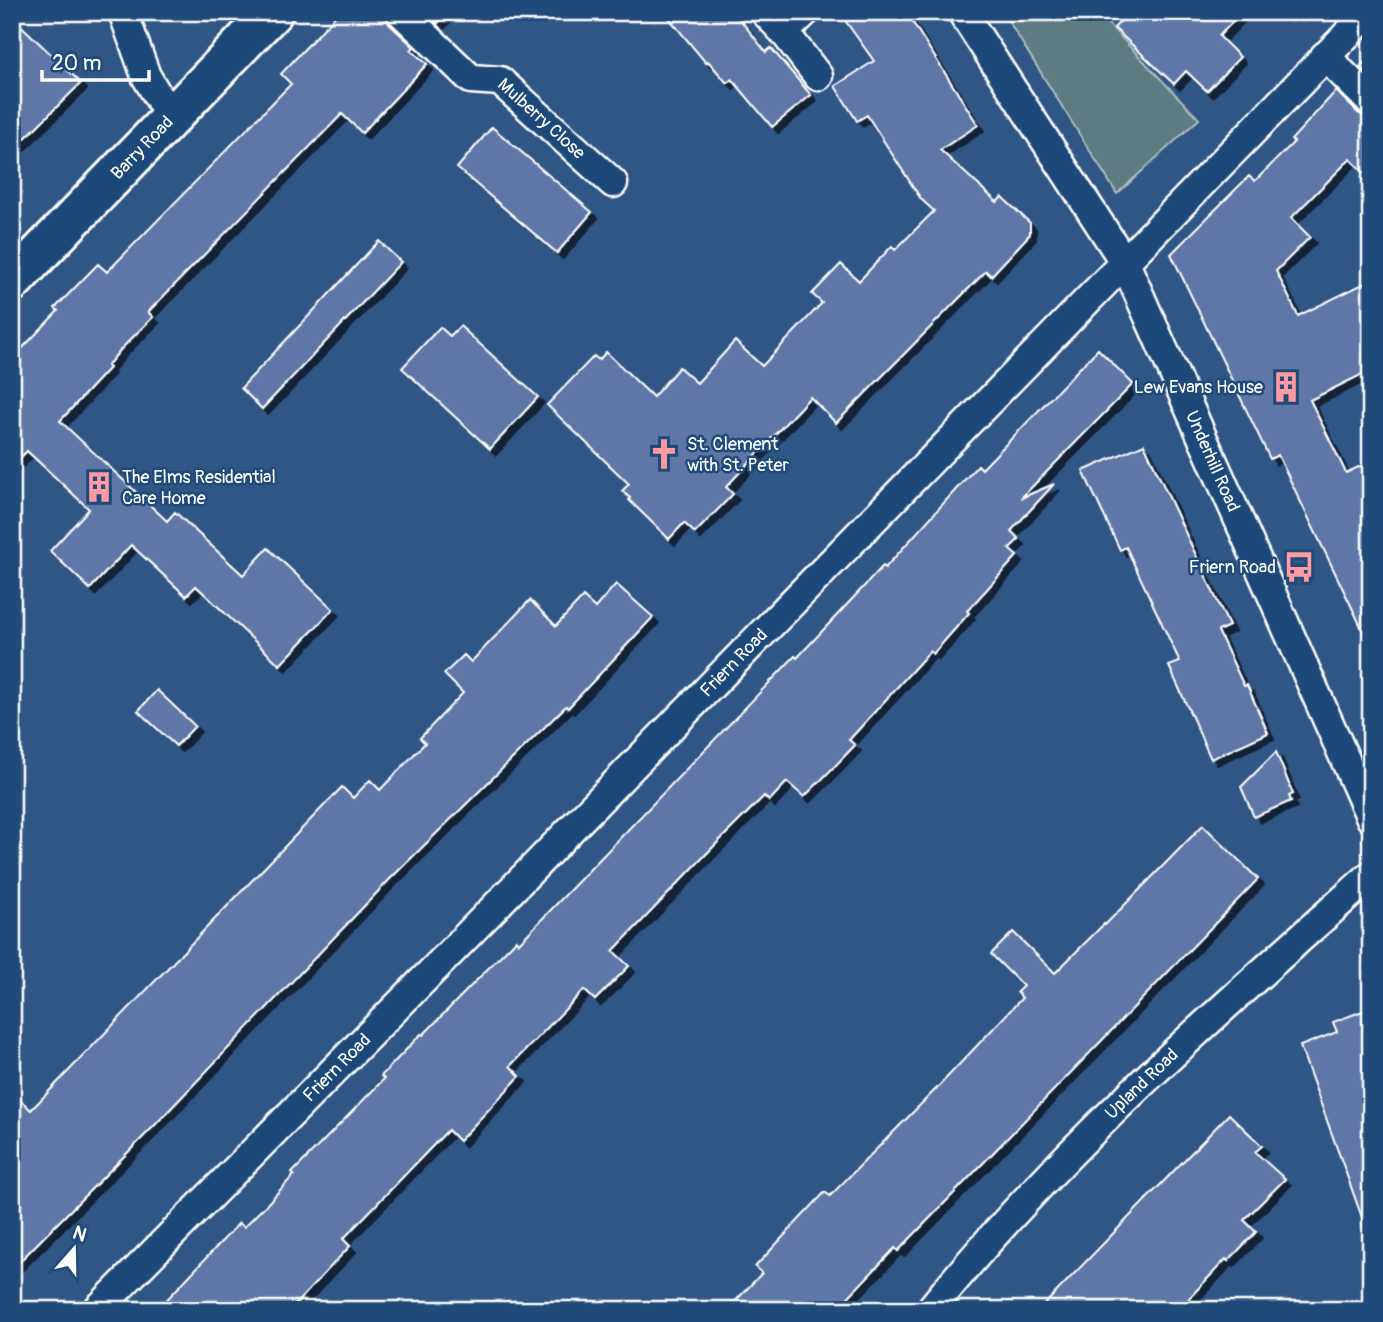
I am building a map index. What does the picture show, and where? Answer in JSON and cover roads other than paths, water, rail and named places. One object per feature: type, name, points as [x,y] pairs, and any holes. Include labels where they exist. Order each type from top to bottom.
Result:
[{"type":"main road","name":"Barry Road","points":[[12,282],[273,12]]},
{"type":"street","points":[[123,12],[146,76],[171,118]]},
{"type":"street","name":"Mulberry Close","points":[[401,12],[471,79],[500,81],[613,183]]},
{"type":"street","points":[[805,12],[775,22],[818,76]]},
{"type":"street","name":"Underhill Road","points":[[962,12],[1125,263],[1371,818]]},
{"type":"street","name":"Friern Road","points":[[97,1310],[449,954],[1368,12]]},
{"type":"street","points":[[1325,56],[1371,102]]},
{"type":"street","name":"Upland Road","points":[[930,1310],[979,1249],[1163,1061],[1371,874]]},
{"type":"place","name":"Lew Evans House","points":[[1286,387]]},
{"type":"place","name":"St. Clement with St. Peter","points":[[664,454]]},
{"type":"place","name":"The Elms Residential Care Home","points":[[99,487]]},
{"type":"place","name":"Friern Road","points":[[1299,567]]}]
